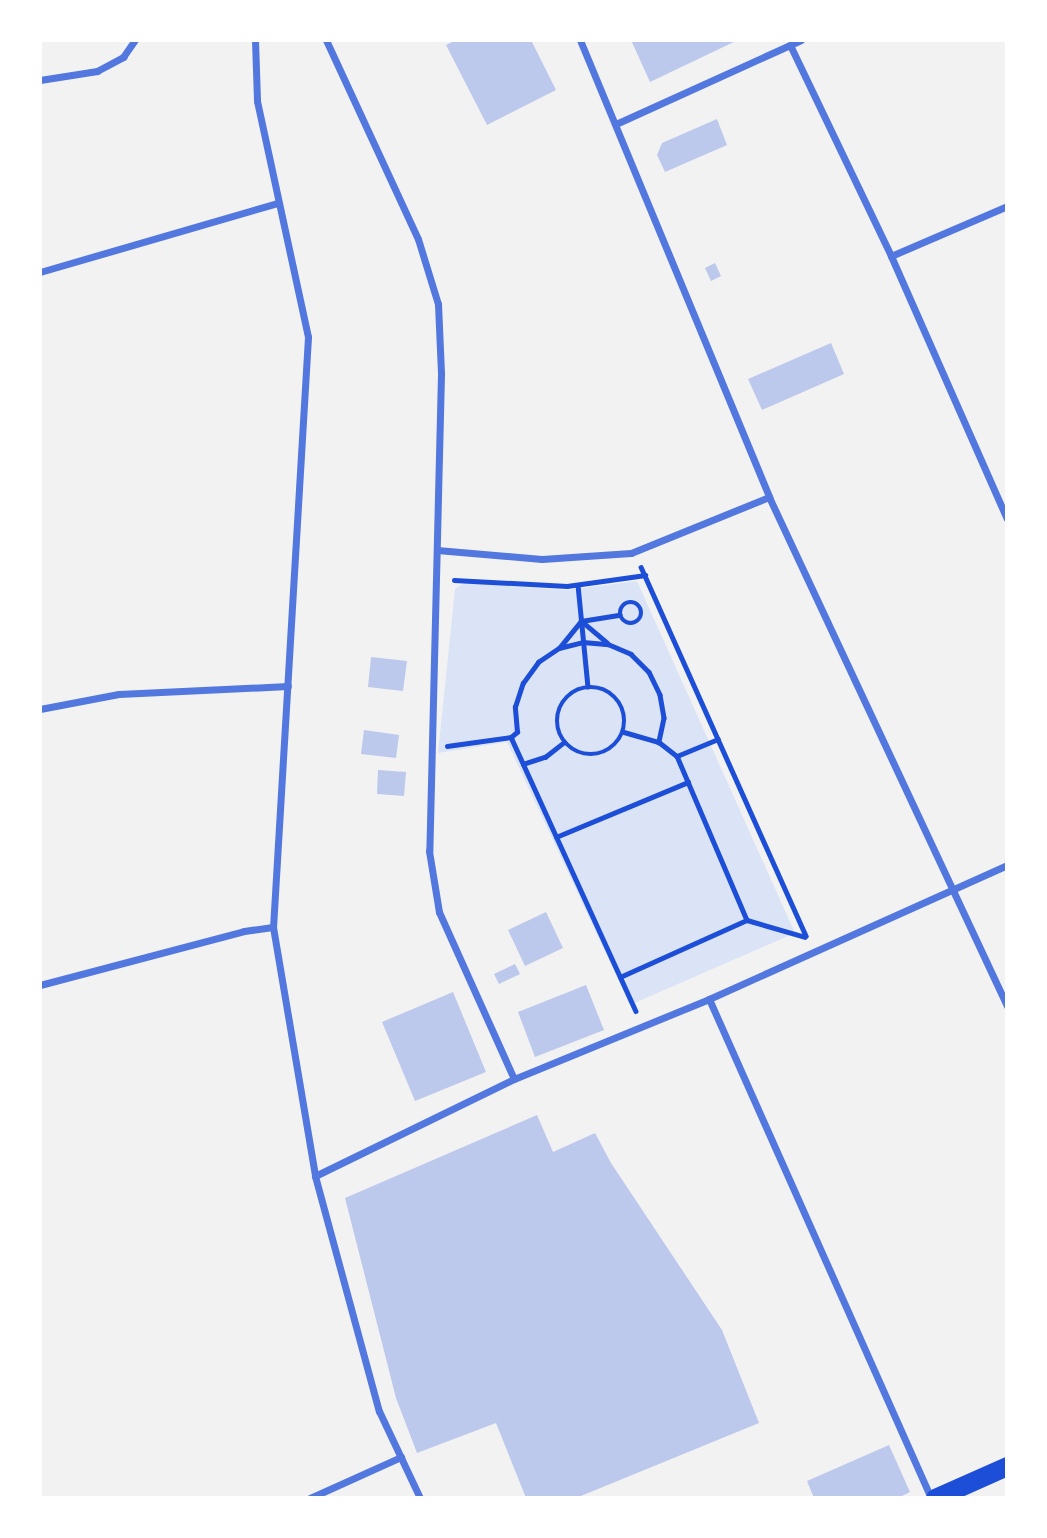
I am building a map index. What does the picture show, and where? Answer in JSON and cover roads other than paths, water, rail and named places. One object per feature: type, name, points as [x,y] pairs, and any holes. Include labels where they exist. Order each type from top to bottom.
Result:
[{"type":"highway","points":[[933,1498],[1007,1466]]},
{"type":"street","points":[[40,80],[97,71],[123,57],[135,40]]},
{"type":"street","points":[[255,40],[257,101],[308,337],[273,927],[316,1175],[379,1411],[420,1498]]},
{"type":"street","points":[[326,40],[418,239],[438,304],[437,550],[429,851],[433,890],[514,1079]]},
{"type":"street","points":[[580,40],[618,123],[769,497],[1007,1006]]},
{"type":"street","points":[[618,123],[801,40]]},
{"type":"street","points":[[790,45],[891,256],[1007,519]]},
{"type":"street","points":[[40,272],[277,203]]},
{"type":"street","points":[[891,256],[1007,206]]},
{"type":"street","points":[[437,550],[542,559],[636,552],[769,497]]},
{"type":"street","points":[[40,709],[118,694],[288,686]]},
{"type":"street","points":[[316,1175],[514,1079],[709,999],[1007,865]]},
{"type":"street","points":[[40,985],[244,930],[273,927]]},
{"type":"street","points":[[709,999],[933,1498]]},
{"type":"street","points":[[310,1498],[401,1457]]}]
